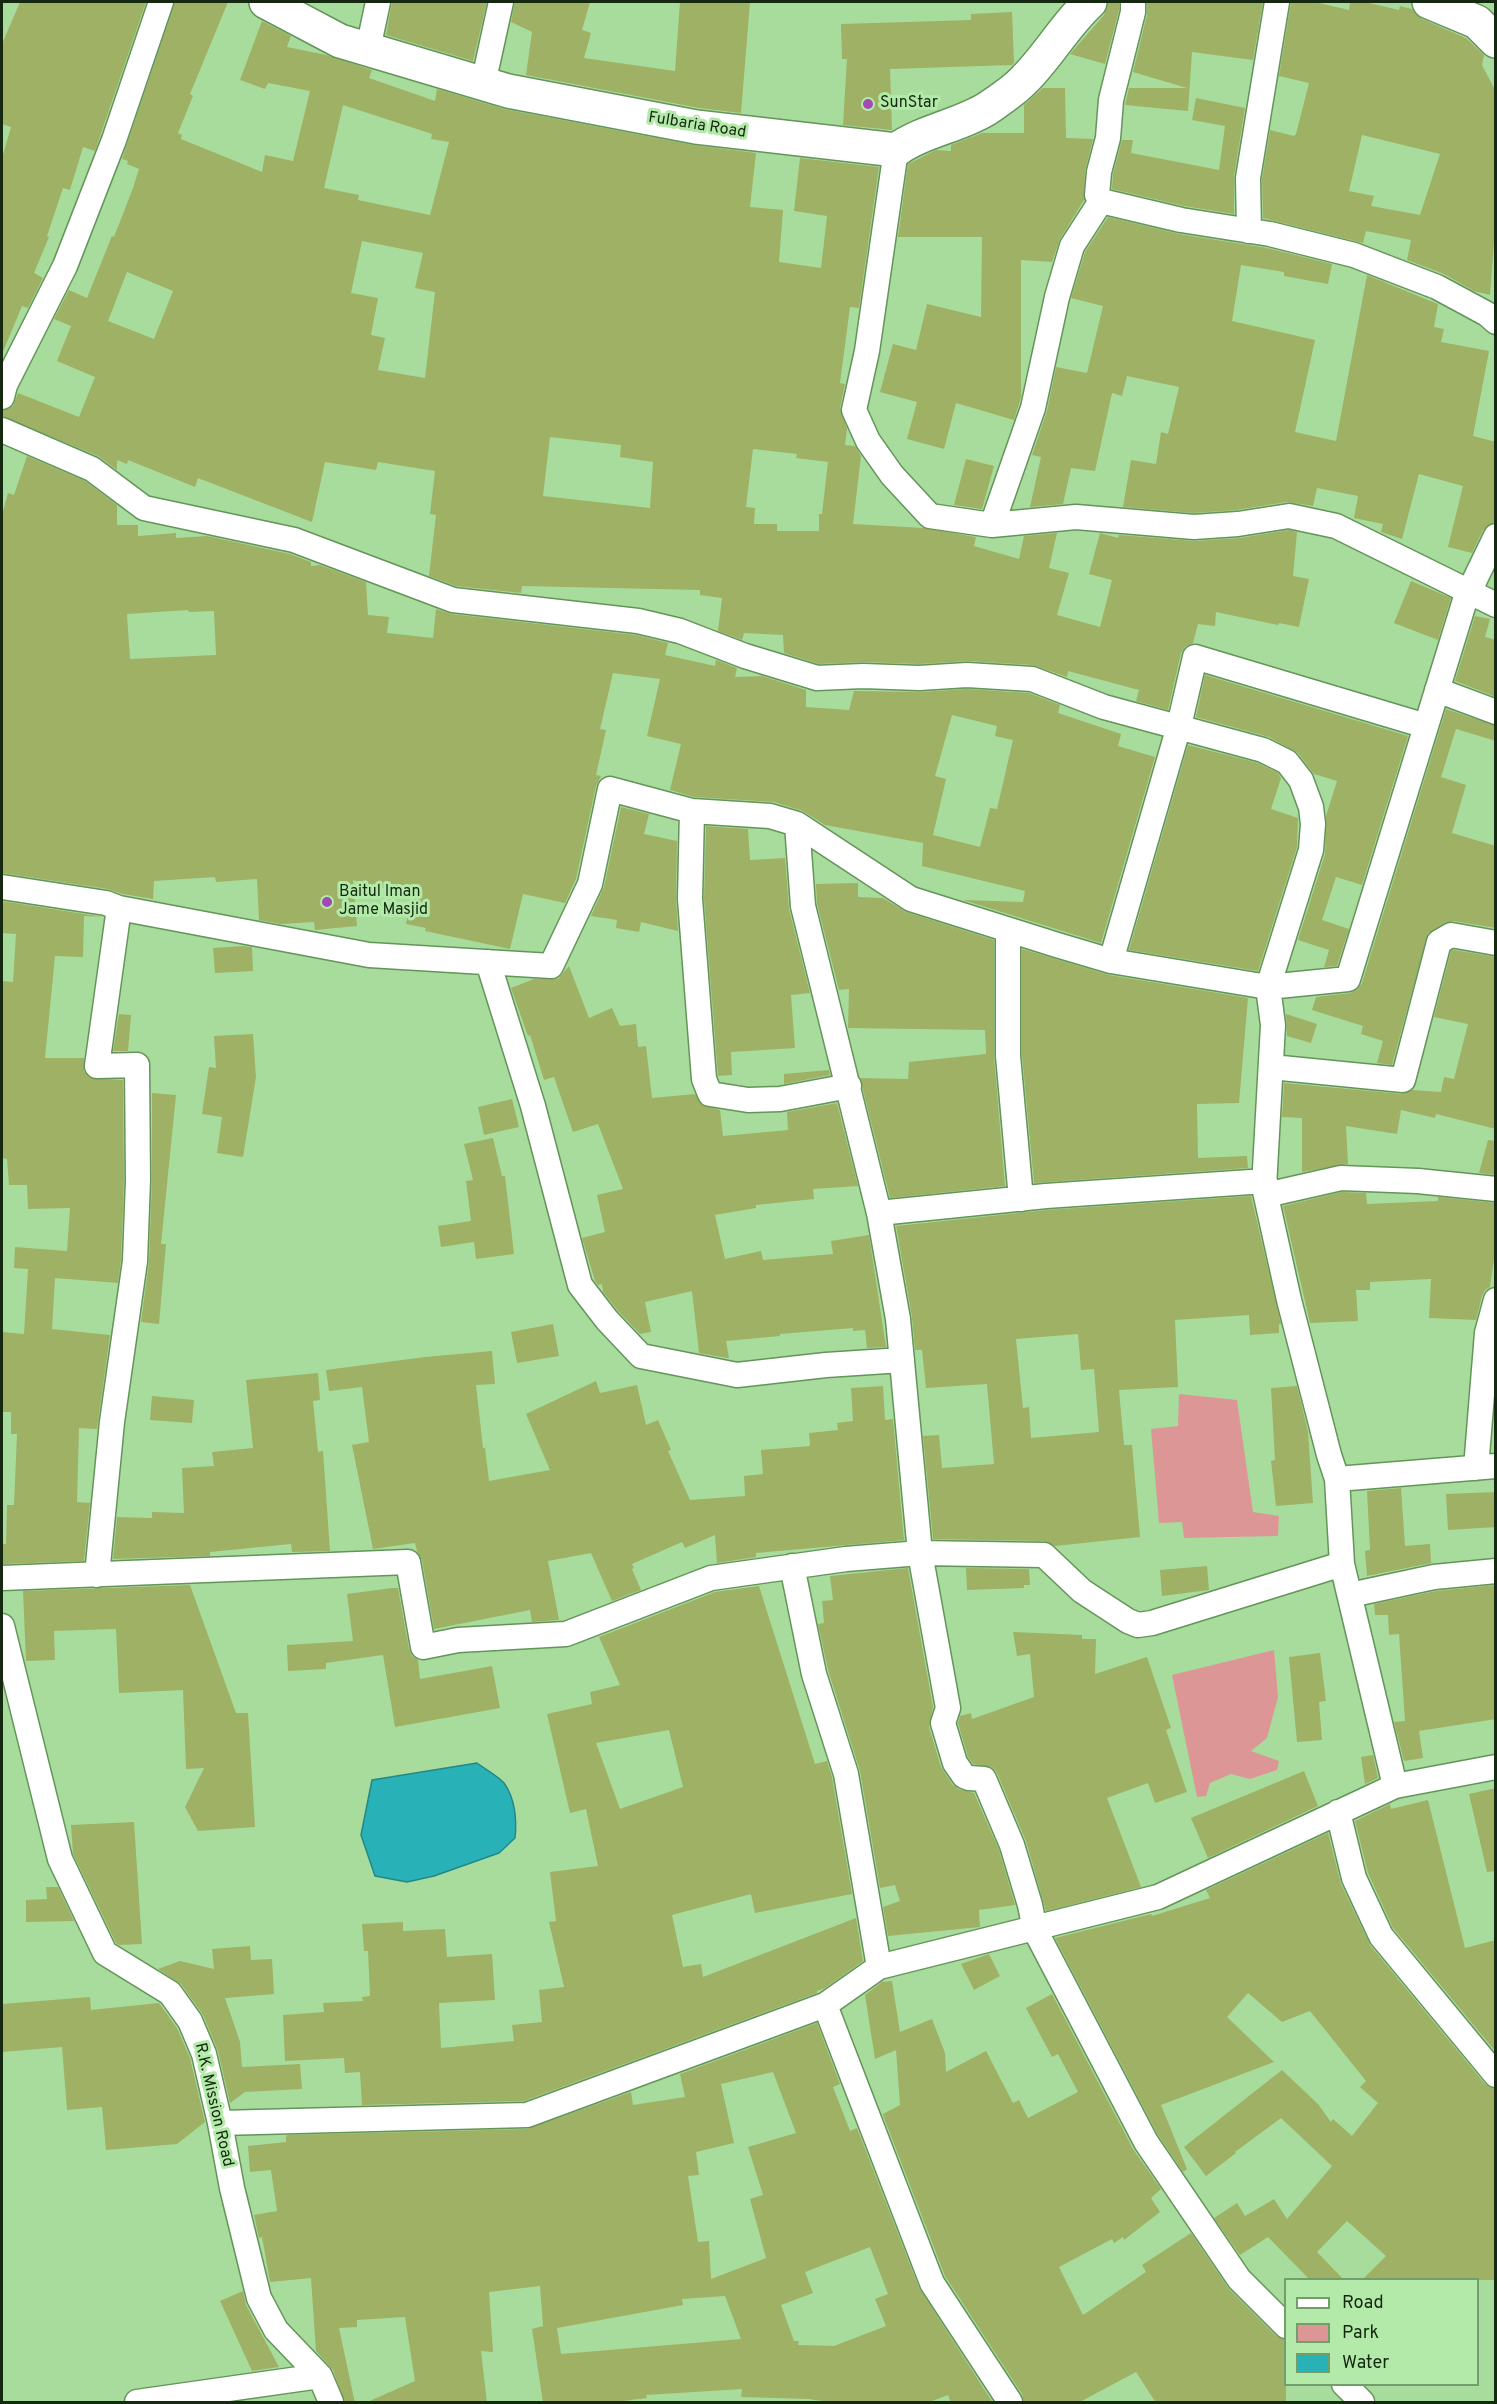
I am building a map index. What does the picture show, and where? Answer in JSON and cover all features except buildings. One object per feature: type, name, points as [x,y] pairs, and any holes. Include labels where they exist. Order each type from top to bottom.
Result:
[{"type":"main road","name":"Fulbaria Road","points":[[266,2],[340,41],[483,84],[602,111],[696,127],[896,150]]},
{"type":"main road","points":[[896,150],[908,141],[969,118],[1014,89],[1030,73],[1074,17],[1090,2]]},
{"type":"main road","points":[[1429,2],[1477,22],[1496,42]]},
{"type":"street","points":[[2,398],[5,385],[66,266],[114,140],[161,2]]},
{"type":"street","points":[[368,50],[378,2]]},
{"type":"street","points":[[483,84],[501,2]]},
{"type":"street","points":[[1133,2],[1133,12],[1111,100],[1108,138],[1099,172],[1097,195],[1101,201],[1181,220],[1249,231],[1354,255],[1437,287],[1487,314],[1496,322]]},
{"type":"street","points":[[1249,231],[1248,178],[1277,2]]},
{"type":"street","points":[[896,150],[867,351],[854,410],[868,441],[892,475],[930,516],[992,525],[1076,517],[1194,527],[1238,524],[1289,516],[1336,526],[1496,605]]},
{"type":"street","points":[[992,525],[1034,408],[1057,297],[1071,246],[1101,201]]},
{"type":"street","points":[[2,430],[92,469],[144,508],[294,540],[453,600],[638,621],[680,631],[745,656],[817,678],[863,676],[920,678],[967,675],[1032,680],[1104,707],[1263,750],[1287,762],[1301,780],[1307,794],[1313,824],[1311,850],[1268,987],[1273,1025],[1265,1188],[1288,1300],[1337,1479],[1342,1564],[1395,1786]]},
{"type":"street","points":[[2,887],[106,903],[118,908],[369,955],[551,966],[590,884],[610,789],[692,811],[770,816],[797,824],[911,899],[1111,961],[1268,987],[1348,979],[1469,591],[1496,536]]},
{"type":"street","points":[[1111,961],[1179,726],[1195,657],[1426,726]]},
{"type":"street","points":[[1437,690],[1496,712]]},
{"type":"street","points":[[692,811],[691,911],[704,1079],[710,1094],[748,1100],[780,1099],[849,1086]]},
{"type":"street","points":[[797,824],[803,906],[879,1213],[898,1319],[920,1553],[948,1708],[943,1723],[956,1763],[964,1776],[984,1779],[1012,1845],[1035,1930],[1146,2142],[1239,2279],[1284,2324]]},
{"type":"street","points":[[97,1575],[112,1422],[135,1262],[138,1180],[137,1065],[97,1066],[118,908]]},
{"type":"street","points":[[1008,930],[1008,1056],[1021,1199]]},
{"type":"street","points":[[1271,1067],[1403,1080],[1439,942],[1451,935],[1496,943]]},
{"type":"street","points":[[488,962],[533,1107],[580,1285],[607,1320],[641,1356],[737,1375],[826,1365],[902,1360]]},
{"type":"street","points":[[879,1213],[1021,1199],[1265,1188],[1341,1178],[1418,1181],[1496,1189]]},
{"type":"street","points":[[1337,1479],[1486,1467],[1487,1333],[1496,1300]]},
{"type":"street","points":[[2,1578],[408,1562],[423,1647],[458,1640],[566,1634],[711,1578],[792,1566],[920,1553],[1044,1555],[1082,1591],[1138,1625],[1152,1623],[1342,1564]]},
{"type":"street","points":[[792,1566],[814,1674],[846,1774],[879,1967]]},
{"type":"street","points":[[1350,1595],[1434,1577],[1496,1571]]},
{"type":"street","name":"R.K. Mission Road","points":[[2,1626],[60,1859],[105,1953],[170,1993],[190,2022],[204,2054],[232,2188],[259,2298],[276,2330],[320,2376],[331,2403]]},
{"type":"street","points":[[220,2123],[527,2115],[825,2005],[879,1967],[1158,1898],[1395,1786],[1496,1767]]},
{"type":"street","points":[[1338,1812],[1354,1878],[1382,1936],[1496,2075]]},
{"type":"street","points":[[825,2005],[932,2283],[1010,2403]]},
{"type":"street","points":[[137,2403],[320,2376]]},
{"type":"street","points":[[1345,2386],[1362,2403]]},
{"type":"green space","points":[[1179,1394],[1237,1400],[1253,1512],[1279,1516],[1278,1536],[1184,1538],[1182,1522],[1159,1523],[1151,1429],[1178,1426]]},
{"type":"green space","points":[[1274,1650],[1278,1697],[1267,1738],[1251,1751],[1279,1761],[1277,1770],[1250,1779],[1231,1774],[1210,1783],[1206,1796],[1197,1797],[1172,1675]]},
{"type":"water","points":[[477,1763],[504,1783],[508,1789],[514,1809],[515,1838],[499,1853],[434,1876],[407,1882],[375,1876],[361,1835],[372,1780]]},
{"type":"place","name":"SunStar","points":[[868,104]]},
{"type":"place","name":"Baitul Iman Jame Masjid","points":[[327,902]]}]
